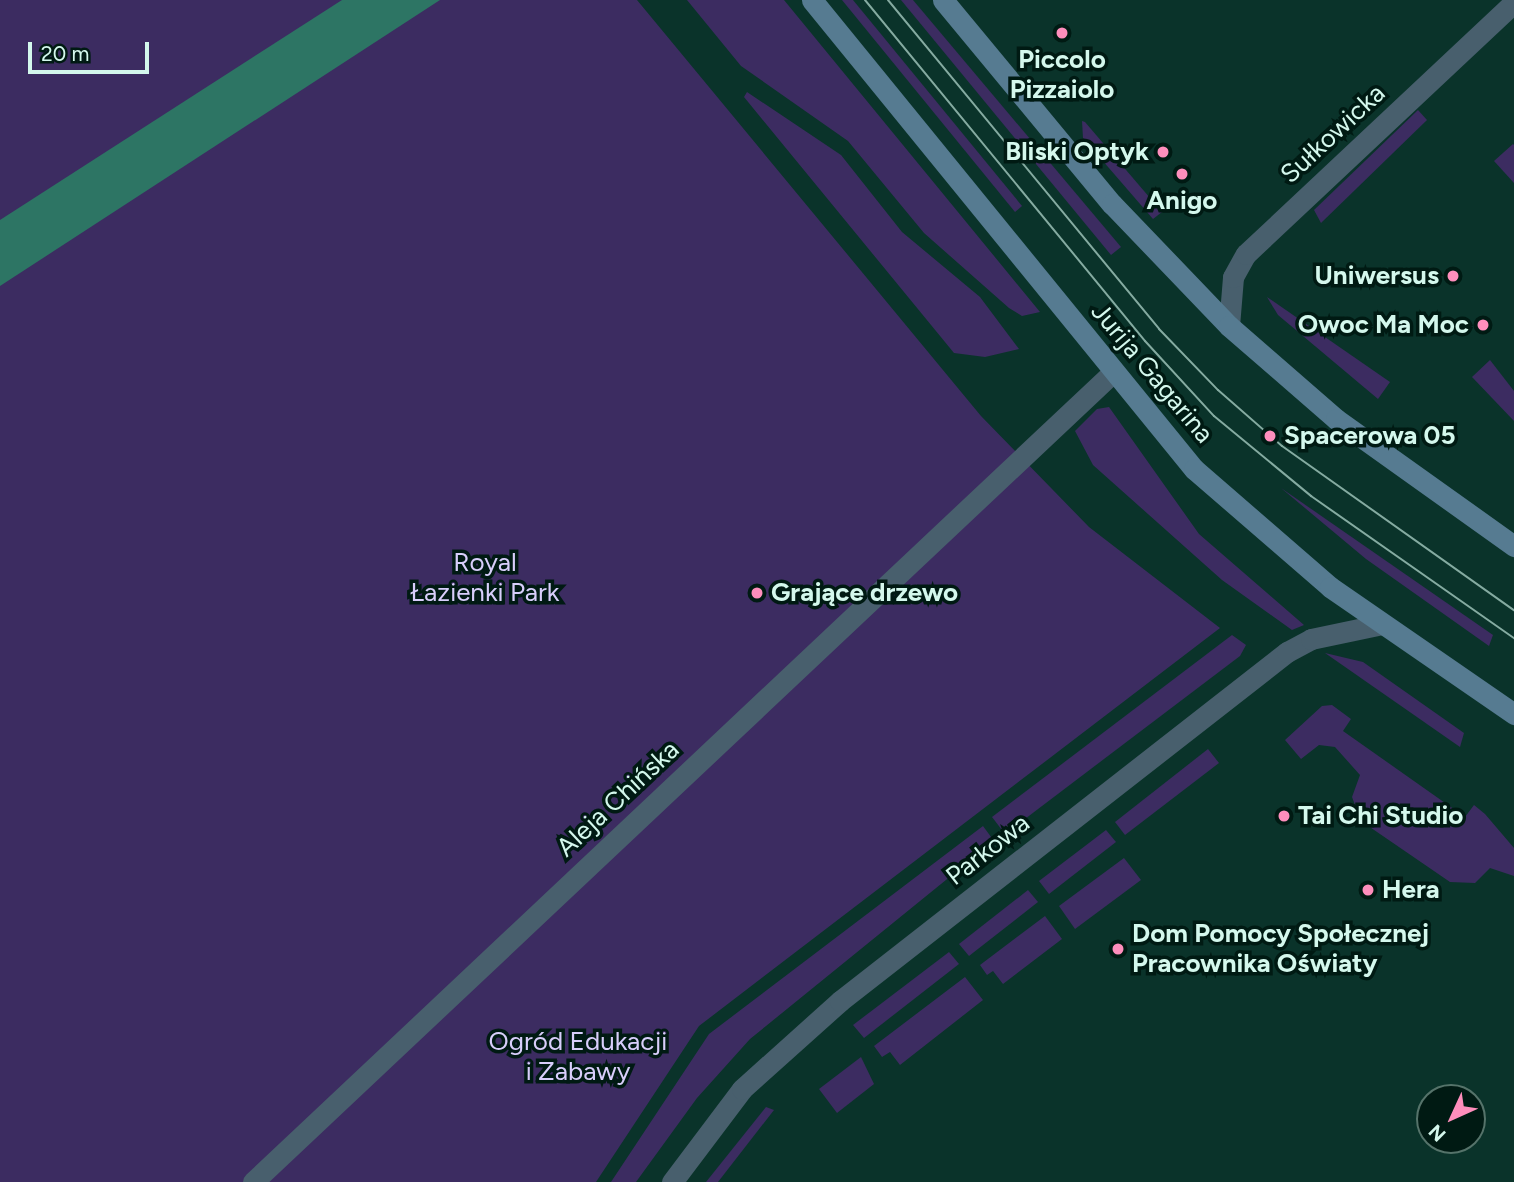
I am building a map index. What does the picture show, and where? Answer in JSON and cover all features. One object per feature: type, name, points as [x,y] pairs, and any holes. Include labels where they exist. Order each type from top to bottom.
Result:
[{"type":"main road","name":"Jurija Gagarina","points":[[812,0],[1112,373],[1230,504],[1382,624],[1514,714]]},
{"type":"main road","points":[[943,0],[1112,204],[1229,326],[1336,419],[1514,546]]},
{"type":"street","name":"Sułkowicka","points":[[1229,326],[1233,277],[1246,254],[1514,2]]},
{"type":"street","name":"Aleja Chińska","points":[[253,1182],[1112,373]]},
{"type":"street","name":"Parkowa","points":[[672,1182],[762,1068],[851,993],[1280,657],[1311,639],[1382,624]]},
{"type":"green space","name":"Royal Łazienki Park","points":[[0,0],[637,0],[981,416],[1089,527],[1220,628],[699,1026],[596,1182],[0,1182]]},
{"type":"green space","points":[[687,0],[784,0],[1040,312],[1022,316],[1009,308],[924,233],[848,141],[741,66]]},
{"type":"green space","points":[[842,0],[853,0],[1022,206],[1015,212]]},
{"type":"green space","points":[[901,0],[913,0],[1121,247],[1111,255]]},
{"type":"green space","points":[[747,92],[841,155],[902,232],[980,297],[1019,349],[985,357],[954,353],[744,97]]},
{"type":"green space","points":[[1418,110],[1427,120],[1321,223],[1314,210]]},
{"type":"green space","points":[[1082,121],[1162,212],[1153,219],[1083,138]]},
{"type":"green space","points":[[1514,145],[1514,183],[1494,161]]},
{"type":"green space","points":[[1267,297],[1390,382],[1378,399],[1278,315]]},
{"type":"green space","points":[[1490,360],[1514,391],[1514,421],[1472,377]]},
{"type":"green space","points":[[1109,407],[1199,534],[1304,625],[1292,630],[1222,580],[1093,465],[1075,431],[1097,409]]},
{"type":"green space","points":[[1281,488],[1493,635],[1489,646],[1366,559]]},
{"type":"green space","points":[[1232,635],[1246,645],[1240,656],[1005,834],[992,817]]},
{"type":"green space","points":[[1325,653],[1363,662],[1464,733],[1460,747]]},
{"type":"green space","points":[[1332,705],[1351,719],[1343,731],[1465,817],[1474,805],[1485,814],[1514,848],[1514,876],[1490,868],[1475,883],[1450,882],[1361,821],[1352,797],[1360,775],[1335,747],[1319,745],[1301,759],[1285,740],[1322,706]]},
{"type":"green space","points":[[1208,749],[1219,763],[1125,835],[1115,822]]},
{"type":"green space","points":[[983,826],[994,841],[750,1039],[697,1098],[636,1182],[611,1182],[709,1034]]},
{"type":"green space","points":[[1106,830],[1116,842],[1049,894],[1039,881]]},
{"type":"green space","points":[[1124,858],[1141,880],[1075,929],[1059,906]]},
{"type":"green space","points":[[1028,890],[1038,902],[969,956],[959,944]]},
{"type":"green space","points":[[1045,916],[1062,939],[1003,984],[993,971],[987,975],[980,965]]},
{"type":"green space","points":[[949,952],[959,964],[864,1038],[853,1025]]},
{"type":"green space","points":[[965,977],[983,1000],[900,1065],[890,1052],[882,1057],[874,1046]]},
{"type":"green space","points":[[861,1057],[874,1084],[837,1113],[819,1089]]},
{"type":"green space","points":[[766,1107],[774,1110],[718,1182],[706,1182]]},
{"type":"shaded area","points":[[342,0],[440,0],[0,286],[0,220]]},
{"type":"tram line","points":[[865,0],[1145,341],[1214,416],[1311,496],[1514,638]]},
{"type":"tram line","points":[[888,0],[1159,329],[1218,390],[1282,446],[1514,610]]},
{"type":"place","name":"Piccolo Pizzaiolo","points":[[1062,33]]},
{"type":"place","name":"Bliski Optyk","points":[[1163,152]]},
{"type":"place","name":"Anigo","points":[[1182,174]]},
{"type":"place","name":"Uniwersus","points":[[1453,276]]},
{"type":"place","name":"Owoc Ma Moc","points":[[1483,325]]},
{"type":"place","name":"Spacerowa 05","points":[[1270,436]]},
{"type":"place","name":"Grające drzewo","points":[[757,593]]},
{"type":"place","name":"Tai Chi Studio","points":[[1284,816]]},
{"type":"place","name":"Hera","points":[[1368,890]]},
{"type":"place","name":"Dom Pomocy Społecznej Pracownika Oświaty","points":[[1118,949]]},
{"type":"park label","name":"Ogród Edukacji i Zabawy","points":[[578,1057]]}]
